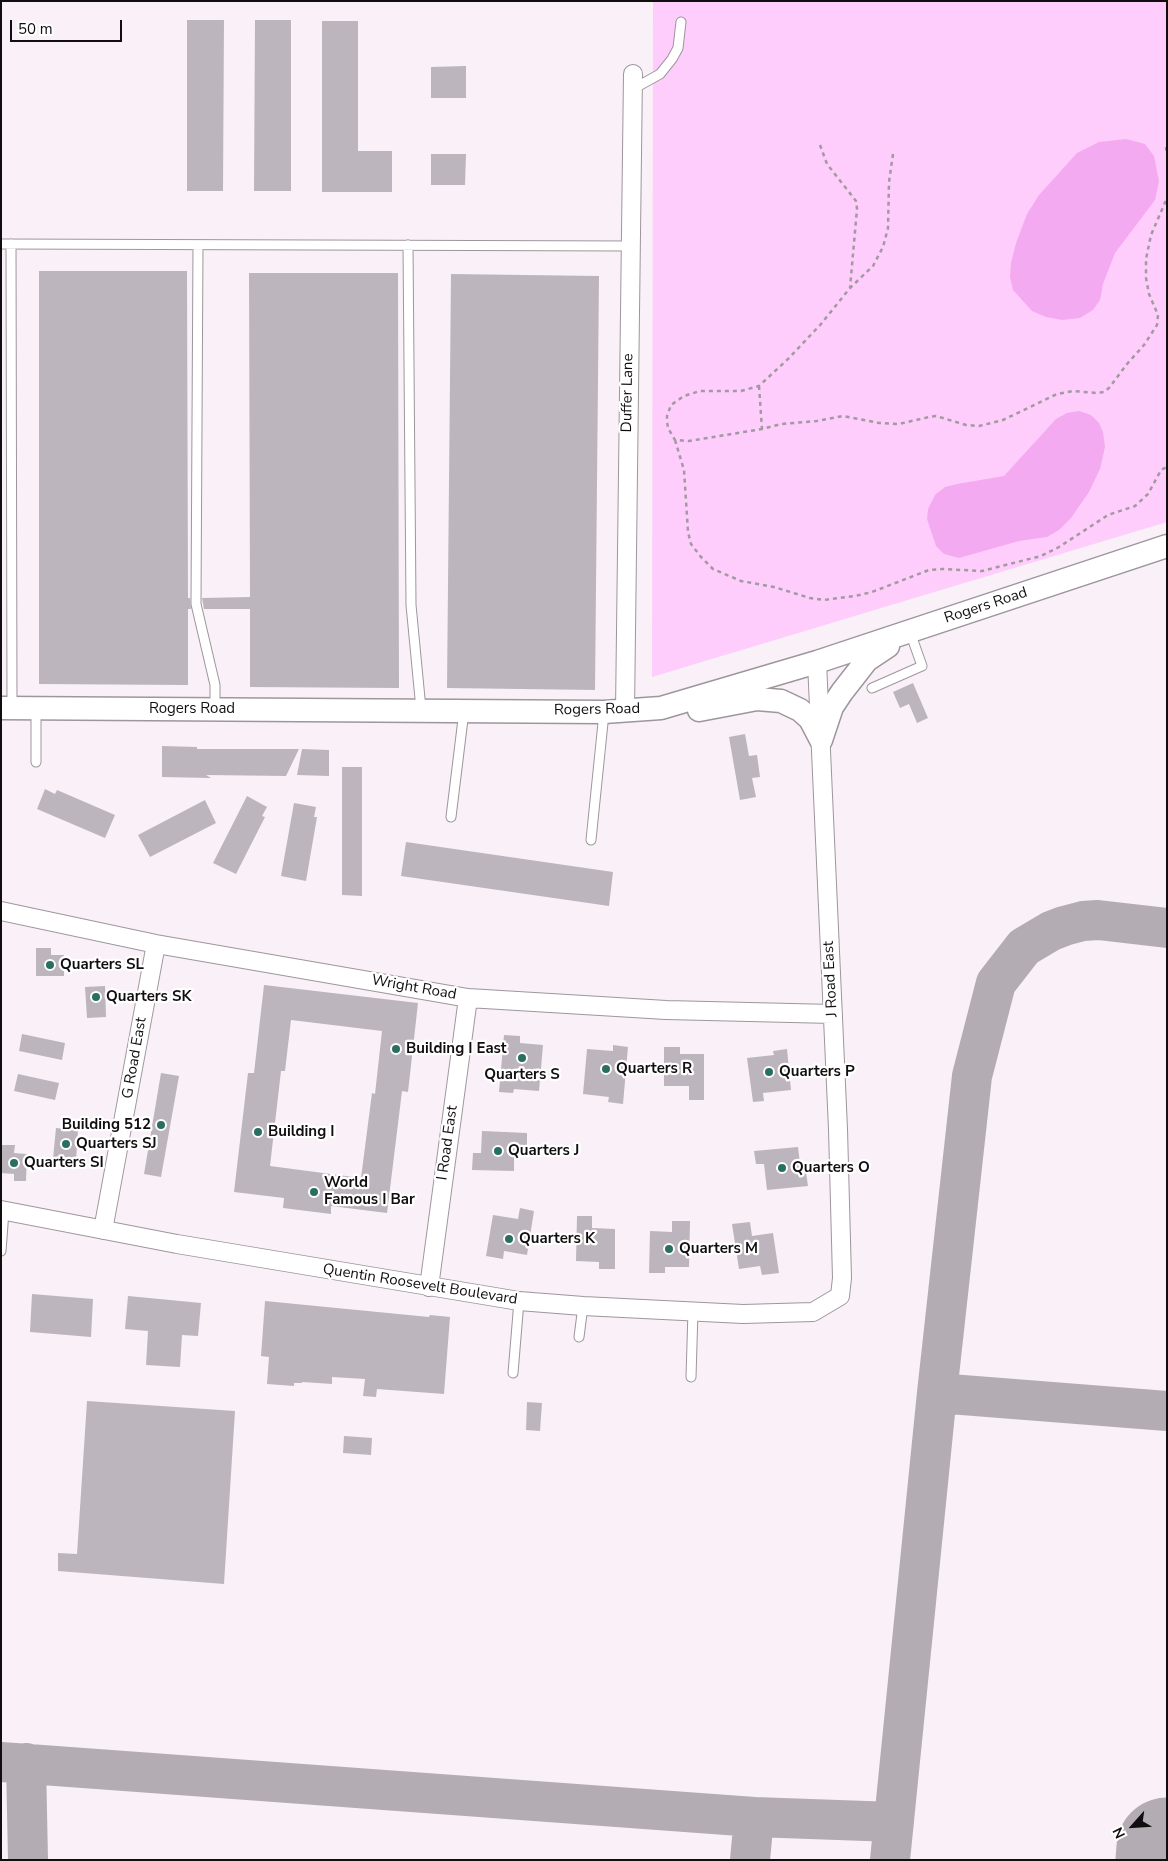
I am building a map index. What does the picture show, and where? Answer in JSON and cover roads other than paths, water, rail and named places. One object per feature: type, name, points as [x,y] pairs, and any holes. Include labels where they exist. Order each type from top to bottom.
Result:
[{"type":"street","name":"Duffer Lane","points":[[614,712],[630,246],[632,82]]},
{"type":"street","name":"Rogers Road","points":[[6,708],[215,708],[421,712],[614,712],[661,708],[817,662],[1167,546]]},
{"type":"street","points":[[821,740],[832,707],[867,660],[910,632]]},
{"type":"street","name":"J Road East","points":[[817,662],[833,1014],[842,1278],[840,1296]]},
{"type":"street","points":[[661,708],[700,710],[757,699],[781,701],[800,710],[810,719],[821,740]]},
{"type":"street","name":"Wright Road","points":[[1,911],[156,944],[468,998],[666,1010],[833,1014]]},
{"type":"street","name":"G Road East","points":[[103,1230],[156,944]]},
{"type":"street","name":"I Road East","points":[[429,1287],[468,998]]},
{"type":"street","name":"Quentin Roosevelt Boulevard","points":[[3,1210],[103,1230],[519,1301],[743,1314],[813,1312],[840,1296]]},
{"type":"lane","points":[[632,82],[660,74],[672,60],[678,48],[681,22]]},
{"type":"lane","points":[[1,244],[630,246]]},
{"type":"lane","points":[[6,708],[11,244]]},
{"type":"lane","points":[[198,245],[196,604],[215,685],[215,708]]},
{"type":"lane","points":[[408,245],[411,605],[421,712]]},
{"type":"lane","points":[[872,688],[922,666],[910,632]]},
{"type":"lane","points":[[36,708],[36,762]]},
{"type":"lane","points":[[451,817],[464,712]]},
{"type":"lane","points":[[591,840],[614,712]]},
{"type":"lane","points":[[1,1251],[3,1210]]},
{"type":"lane","points":[[513,1373],[519,1301]]},
{"type":"lane","points":[[578,1337],[582,1306]]},
{"type":"lane","points":[[691,1377],[693,1311]]},
{"type":"place","name":"Quarters SL","points":[[50,965]]},
{"type":"place","name":"Quarters SK","points":[[96,997]]},
{"type":"place","name":"Building I East","points":[[396,1049]]},
{"type":"place","name":"Quarters S","points":[[522,1058]]},
{"type":"place","name":"Quarters R","points":[[606,1069]]},
{"type":"place","name":"Quarters P","points":[[769,1072]]},
{"type":"place","name":"Building 512","points":[[161,1125]]},
{"type":"place","name":"Building I","points":[[258,1132]]},
{"type":"place","name":"Quarters SJ","points":[[66,1144]]},
{"type":"place","name":"Quarters J","points":[[498,1151]]},
{"type":"place","name":"Quarters SI","points":[[14,1163]]},
{"type":"place","name":"Quarters O","points":[[782,1168]]},
{"type":"place","name":"World Famous I Bar","points":[[314,1192]]},
{"type":"place","name":"Quarters K","points":[[509,1239]]},
{"type":"place","name":"Quarters M","points":[[669,1249]]}]
